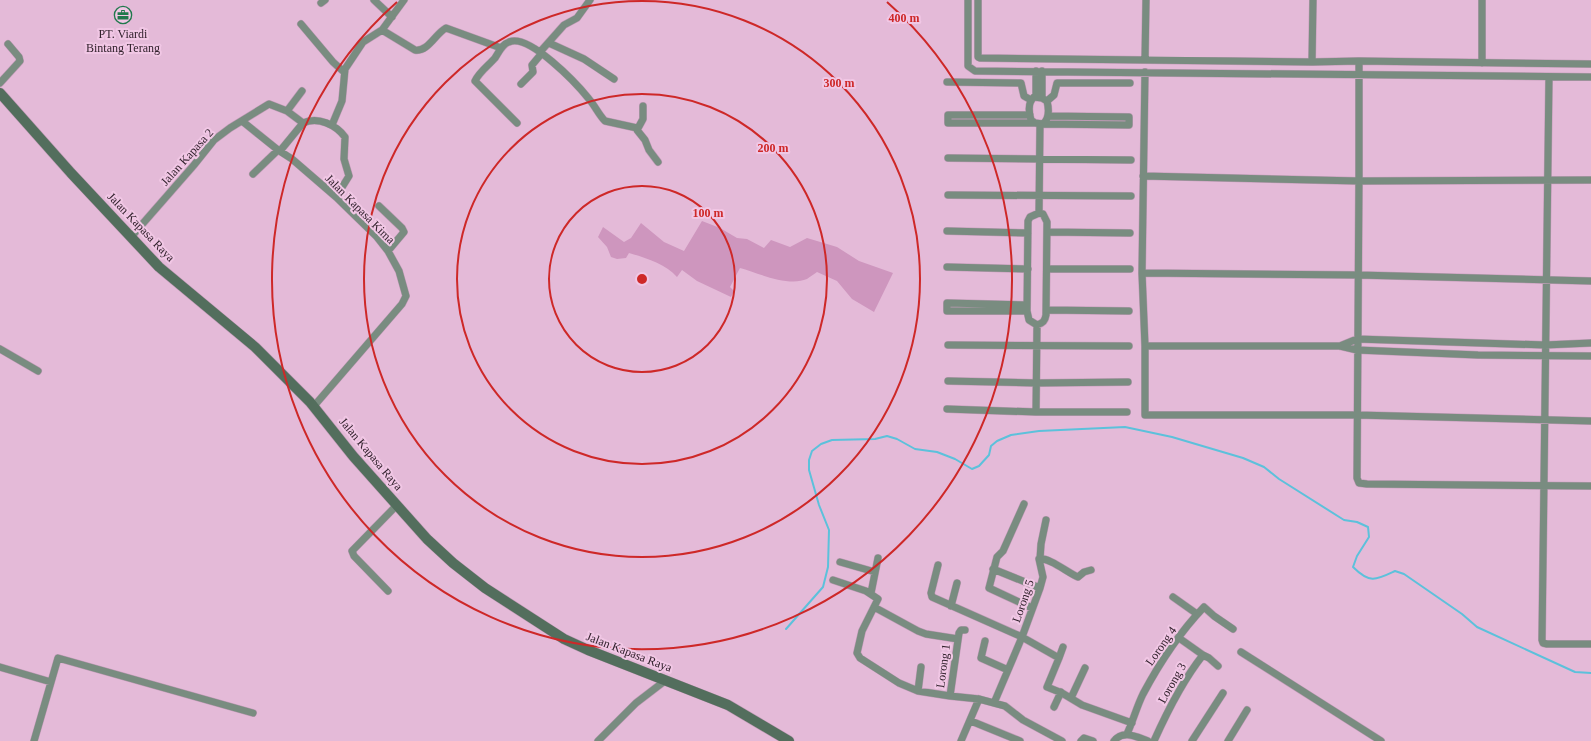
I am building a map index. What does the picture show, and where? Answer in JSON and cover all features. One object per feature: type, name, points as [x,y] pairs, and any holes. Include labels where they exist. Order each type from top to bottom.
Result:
[{"type":"main road","name":"Jalan Kapasa Raya","points":[[0,93],[71,173],[159,267],[260,351],[314,406],[353,456],[397,506],[427,539],[453,563],[485,588],[564,639],[588,650],[728,705],[789,741]]},
{"type":"street","points":[[374,0],[392,17]]},
{"type":"street","points":[[334,125],[342,101],[344,72],[363,42],[382,30],[404,0]]},
{"type":"street","points":[[521,84],[533,72],[532,65],[549,43],[564,25],[576,18],[590,0]]},
{"type":"street","points":[[968,0],[968,66],[971,70],[975,71],[1591,77]]},
{"type":"street","points":[[971,70],[979,58],[978,0]]},
{"type":"street","points":[[1145,60],[1146,0]]},
{"type":"street","points":[[1312,62],[1313,0]]},
{"type":"street","points":[[1482,0],[1482,63]]},
{"type":"street","points":[[301,24],[333,62],[344,72]]},
{"type":"street","points":[[382,30],[415,50],[420,50],[426,47],[446,28],[501,48]]},
{"type":"street","points":[[517,123],[475,82],[476,78],[501,48],[510,41],[518,41],[527,44],[541,53],[572,79],[605,121],[637,128]]},
{"type":"street","points":[[549,43],[584,59],[614,79]]},
{"type":"street","points":[[0,84],[20,61],[19,57],[8,44]]},
{"type":"street","points":[[979,58],[1591,64]]},
{"type":"street","points":[[1358,61],[1360,74],[1357,478],[1359,483],[1591,486]]},
{"type":"street","points":[[1039,71],[1039,99],[1048,116]]},
{"type":"street","points":[[1145,72],[1142,273],[1145,346],[1145,416],[1358,415],[1591,421]]},
{"type":"street","points":[[1549,77],[1542,640],[1543,643],[1547,644],[1591,644]]},
{"type":"street","points":[[947,82],[1021,82],[1024,96],[1039,99],[1054,94],[1056,83],[1130,83]]},
{"type":"street","points":[[287,111],[302,91]]},
{"type":"street","points":[[1039,99],[1030,115],[1031,120],[1039,124],[1046,121],[1048,116]]},
{"type":"street","name":"Jalan Kapasa 2","points":[[131,237],[214,140],[230,128],[269,104],[287,111],[303,123]]},
{"type":"street","points":[[637,128],[643,119],[643,106]]},
{"type":"street","points":[[1030,115],[948,115],[948,123],[1129,124],[1129,117],[1048,116]]},
{"type":"street","points":[[253,174],[279,150],[303,123],[312,120],[334,125],[346,138],[344,159],[349,173],[347,180],[336,197]]},
{"type":"street","name":"Jalan Kapasa Kima","points":[[242,122],[292,159],[336,197],[376,237],[388,251],[405,289],[405,300],[314,406]]},
{"type":"street","points":[[1038,212],[1039,124]]},
{"type":"street","points":[[637,128],[638,132],[647,143],[648,148],[658,162]]},
{"type":"street","points":[[948,158],[1131,160]]},
{"type":"street","points":[[1143,176],[1359,181],[1591,180]]},
{"type":"street","points":[[948,195],[1131,196]]},
{"type":"street","points":[[379,206],[402,228],[404,232],[388,251]]},
{"type":"street","points":[[1037,325],[1045,320],[1047,269],[1046,218],[1043,214],[1038,212]]},
{"type":"street","points":[[1037,325],[1029,320],[1027,308],[1028,221],[1030,216],[1038,212]]},
{"type":"street","points":[[948,231],[1028,233]]},
{"type":"street","points":[[1047,232],[1130,233]]},
{"type":"street","points":[[947,267],[1028,269]]},
{"type":"street","points":[[1047,269],[1130,269]]},
{"type":"street","points":[[1142,273],[1358,275],[1591,281]]},
{"type":"street","points":[[947,303],[1027,308],[947,311],[947,303]]},
{"type":"street","points":[[1046,310],[1129,311]]},
{"type":"street","points":[[1036,412],[1037,325]]},
{"type":"street","points":[[1340,346],[1357,339],[1545,345],[1591,343]]},
{"type":"street","points":[[948,345],[1129,346]]},
{"type":"street","points":[[1145,346],[1340,346],[1357,350],[1545,357],[1591,356]]},
{"type":"street","points":[[0,349],[38,371]]},
{"type":"street","points":[[948,381],[1036,383],[1128,382]]},
{"type":"street","points":[[947,409],[1036,412],[1127,412]]},
{"type":"street","points":[[1024,504],[1003,551],[997,557],[989,589],[1032,608]]},
{"type":"street","points":[[388,591],[354,556],[352,551],[397,506]]},
{"type":"street","name":"Lorong 5","points":[[994,702],[1022,638],[1040,588],[1043,577],[1039,564],[1046,520]]},
{"type":"street","points":[[871,593],[878,558]]},
{"type":"street","points":[[1040,559],[1052,562],[1078,577],[1084,572],[1091,570]]},
{"type":"street","points":[[840,562],[875,572]]},
{"type":"street","points":[[938,565],[931,595],[951,606],[1022,638],[1059,658]]},
{"type":"street","points":[[993,569],[1040,588]]},
{"type":"street","points":[[833,580],[871,593],[878,600],[862,631],[858,644],[858,656],[899,683],[918,691],[979,699],[1005,706],[1023,720],[1062,741]]},
{"type":"street","points":[[951,606],[957,583]]},
{"type":"street","points":[[1173,597],[1197,614]]},
{"type":"street","name":"Lorong 4","points":[[1127,734],[1144,692],[1159,667],[1202,605],[1214,616],[1233,629]]},
{"type":"street","points":[[874,607],[926,634],[958,639],[960,631],[966,630]]},
{"type":"street","points":[[1180,638],[1218,666]]},
{"type":"street","name":"Lorong 1","points":[[950,696],[958,639]]},
{"type":"street","points":[[985,641],[981,658],[1008,670]]},
{"type":"street","points":[[1063,647],[1047,686],[1061,692],[1082,705],[1132,723]]},
{"type":"street","points":[[1241,652],[1381,741]]},
{"type":"street","name":"Lorong 3","points":[[1154,741],[1167,713],[1194,666],[1203,655]]},
{"type":"street","points":[[34,741],[58,658],[253,713]]},
{"type":"street","points":[[0,666],[51,682]]},
{"type":"street","points":[[918,691],[921,667]]},
{"type":"street","points":[[1071,698],[1085,668]]},
{"type":"street","points":[[598,741],[636,703],[666,680]]},
{"type":"street","points":[[1054,707],[1061,692]]},
{"type":"street","points":[[1192,741],[1223,693]]},
{"type":"street","points":[[961,741],[979,699]]},
{"type":"street","points":[[1228,741],[1247,710]]},
{"type":"street","points":[[971,720],[1020,741]]},
{"type":"street","points":[[1114,741],[1127,734],[1148,741]]},
{"type":"street","points":[[1081,741],[1084,738],[1093,741]]},
{"type":"shaded area","points":[[702,221],[720,228],[737,238],[747,239],[764,248],[771,240],[790,247],[807,238],[837,247],[859,261],[893,273],[874,312],[852,299],[837,281],[817,272],[807,279],[791,281],[773,278],[740,268],[730,287],[734,291],[731,297],[697,281],[682,270],[677,277],[667,268],[649,259],[629,253],[626,258],[617,259],[611,257],[607,247],[598,237],[603,227],[624,242],[631,238],[641,223],[664,242],[684,251]]},
{"type":"waterway","points":[[786,629],[823,587],[828,567],[829,530],[819,505],[809,470],[809,460],[812,451],[821,444],[832,440],[875,439],[887,436],[897,439],[915,449],[937,452],[955,459],[972,469],[979,466],[989,455],[991,446],[997,441],[1011,435],[1039,431],[1125,427],[1172,437],[1243,458],[1264,467],[1279,479],[1344,520],[1357,522],[1368,527],[1369,537],[1357,556],[1353,567],[1364,576],[1373,579],[1383,577],[1395,571],[1404,574],[1462,614],[1477,627],[1575,672],[1591,673]]},
{"type":"place","name":"PT. Viardi Bintang Terang","points":[[123,15]]}]
